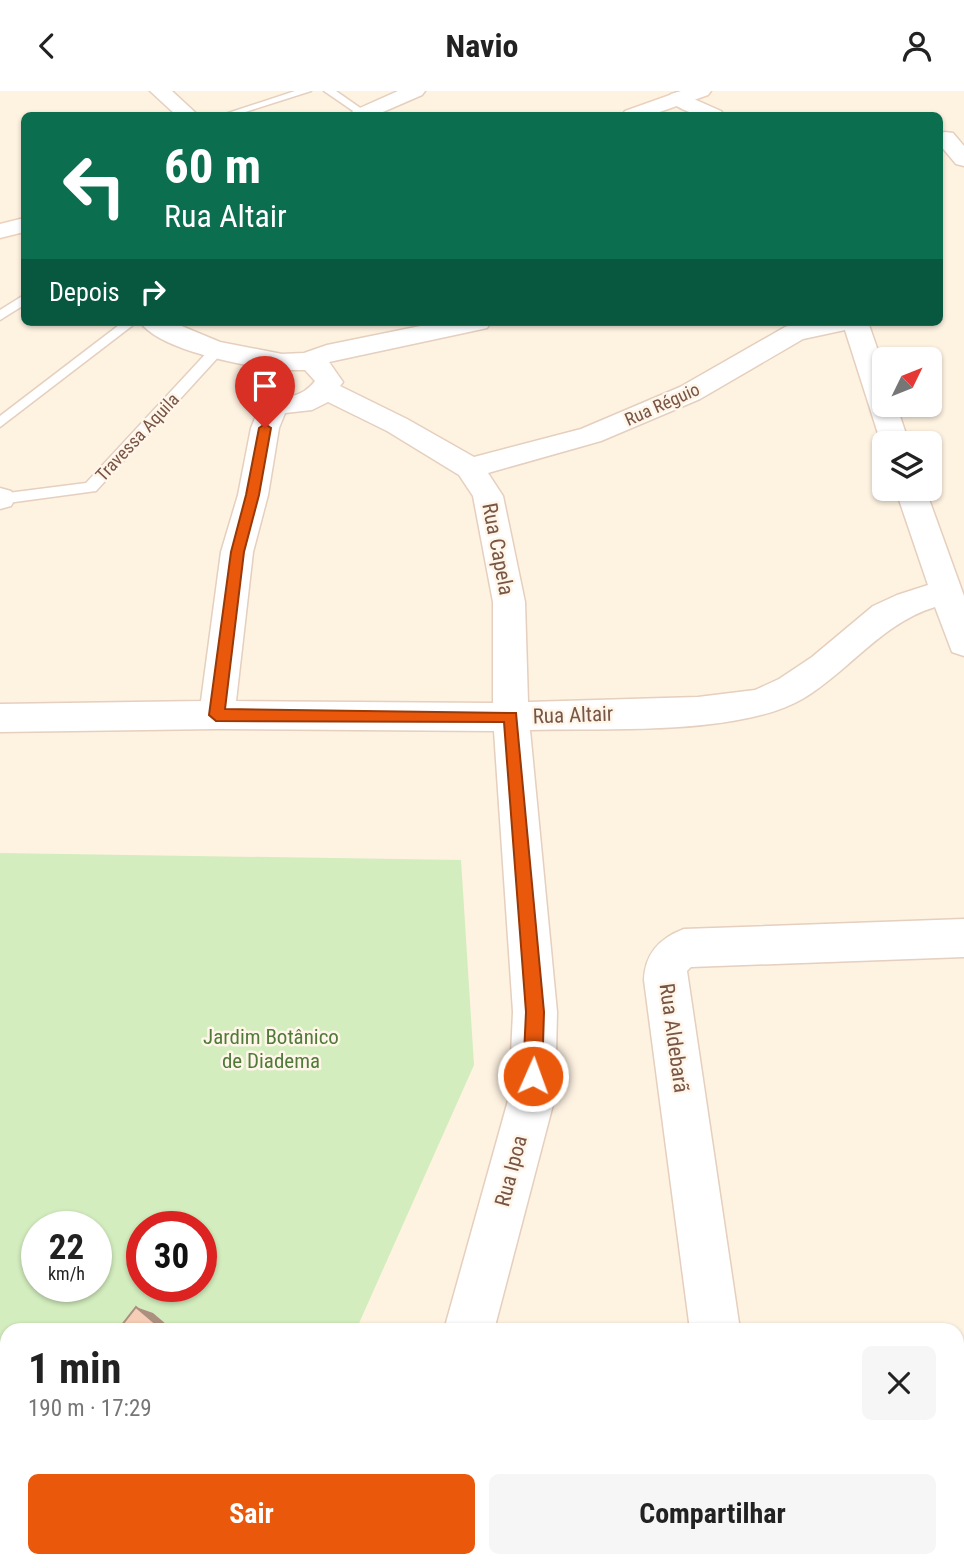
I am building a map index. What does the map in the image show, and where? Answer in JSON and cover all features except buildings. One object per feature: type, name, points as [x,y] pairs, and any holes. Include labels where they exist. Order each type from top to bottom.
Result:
[{"type":"street","points":[[160,91],[184,112]]},
{"type":"street","points":[[369,112],[415,91]]},
{"type":"street","points":[[640,112],[701,91]]},
{"type":"street","points":[[678,98],[708,112]]},
{"type":"street","points":[[950,138],[964,159]]},
{"type":"street","points":[[0,231],[21,226]]},
{"type":"street","points":[[162,326],[221,352],[279,362],[307,362],[319,366],[329,381],[325,390],[303,403],[264,393],[221,352]]},
{"type":"street","points":[[307,362],[327,353],[459,326]]},
{"type":"street","name":"Rua Réguio","points":[[470,468],[591,435],[690,393],[794,333],[816,326]]},
{"type":"street","points":[[856,326],[891,431]]},
{"type":"street","points":[[216,715],[237,552],[253,495],[265,428],[264,393],[258,375],[279,362]]},
{"type":"street","name":"Rua Capela","points":[[325,390],[397,425],[470,468],[488,496],[509,602],[511,717]]},
{"type":"street","points":[[914,501],[964,643]]},
{"type":"street","name":"Rua Altair","points":[[0,718],[216,715],[511,717],[698,711],[759,703],[791,689],[824,666],[885,615],[909,603],[945,592]]},
{"type":"street","name":"Rua Ipoa","points":[[471,1323],[532,1097],[535,1012],[511,717]]},
{"type":"street","name":"Rua Aldebarã","points":[[714,1323],[665,980],[665,967],[671,956],[684,948],[964,938]]},
{"type":"lane","points":[[238,112],[306,91]]},
{"type":"lane","points":[[329,91],[358,112]]},
{"type":"lane","points":[[0,316],[21,301]]},
{"type":"lane","points":[[0,422],[126,326]]},
{"type":"lane","name":"Travessa Aquila","points":[[0,499],[91,487],[221,352]]},
{"type":"green space","name":"Jardim Botânico de Diadema","points":[[0,853],[461,860],[474,1065],[359,1323],[0,1323]]},
{"type":"route","points":[[265,428],[253,495],[237,552],[216,715],[511,717],[535,1012],[533,1076]]}]
